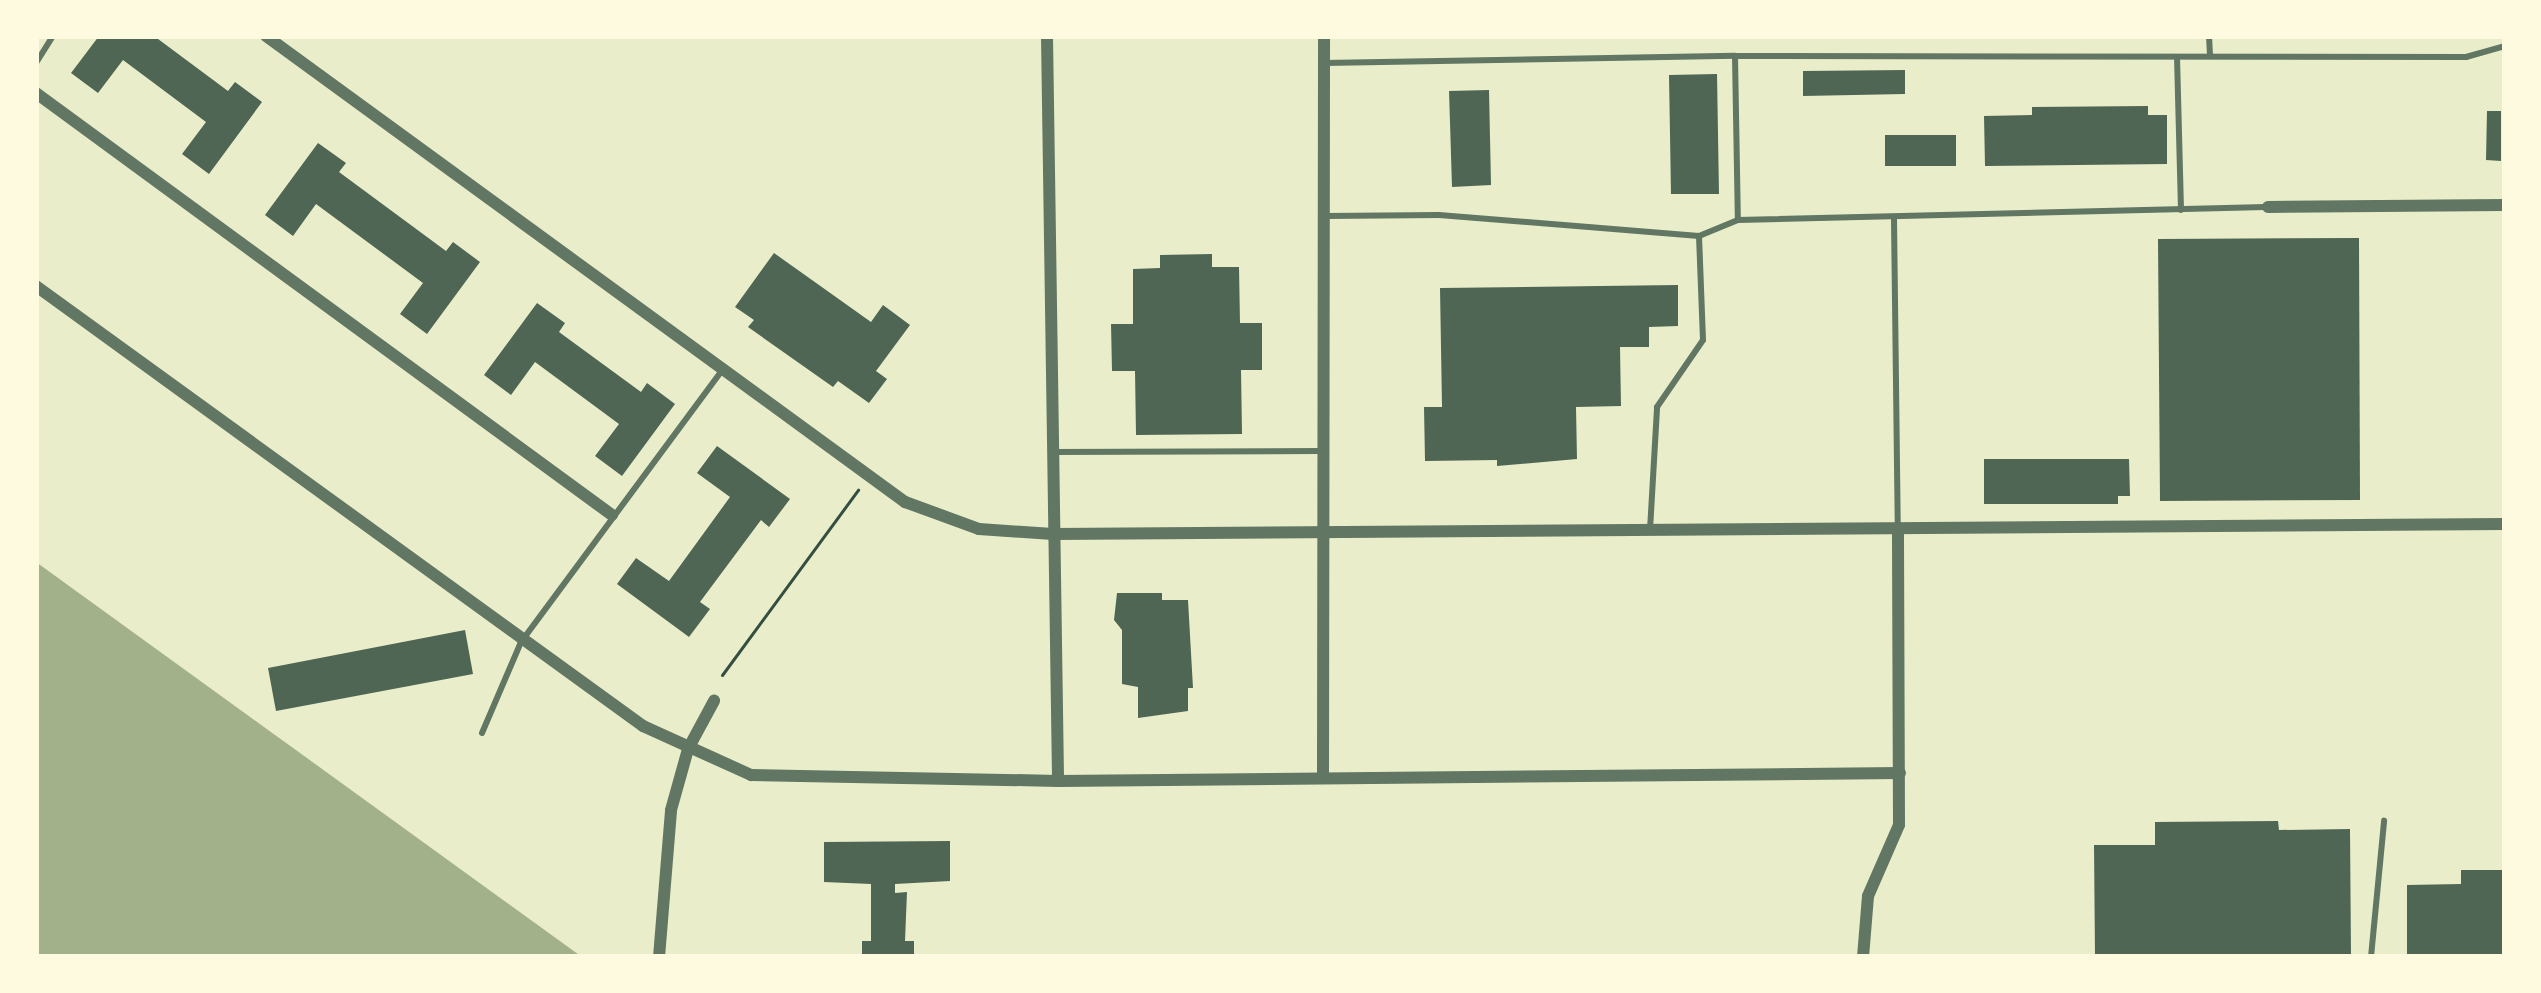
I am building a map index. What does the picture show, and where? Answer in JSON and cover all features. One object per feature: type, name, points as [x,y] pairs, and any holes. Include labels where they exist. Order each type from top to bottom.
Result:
[{"type":"street","points":[[266,36],[924,512],[979,530],[1053,534],[2505,524]]},
{"type":"street","points":[[1047,36],[1049,452],[1058,781]]},
{"type":"street","points":[[1323,778],[1324,36]]},
{"type":"street","points":[[36,93],[612,514]]},
{"type":"street","points":[[2267,207],[2505,205]]},
{"type":"street","points":[[36,286],[643,726],[763,778],[1058,781],[1900,773]]},
{"type":"street","points":[[1863,957],[1868,896],[1899,825],[1898,529]]},
{"type":"street","points":[[659,957],[671,809],[688,749],[714,700]]},
{"type":"lane","points":[[36,63],[53,36]]},
{"type":"lane","points":[[2210,36],[2210,57]]},
{"type":"lane","points":[[1324,63],[1736,56],[2466,57],[2505,46]]},
{"type":"lane","points":[[1736,56],[1738,220]]},
{"type":"lane","points":[[2176,57],[2181,210]]},
{"type":"lane","points":[[1326,216],[1439,214],[1699,236],[1738,220],[2267,207]]},
{"type":"lane","points":[[1894,219],[1898,529]]},
{"type":"lane","points":[[1650,531],[1658,406],[1703,340],[1699,236]]},
{"type":"lane","points":[[482,733],[521,642],[723,370]]},
{"type":"lane","points":[[1049,452],[1325,451]]},
{"type":"lane","points":[[2371,957],[2384,821]]},
{"type":"path","points":[[722,676],[860,489]]},
{"type":"shaded area","points":[[36,562],[582,957],[36,957]]},
{"type":"building","points":[[99,36],[154,36],[228,91],[235,82],[262,102],[209,174],[182,154],[206,122],[123,60],[98,93],[71,73]]},
{"type":"building","points":[[1905,70],[1905,94],[1803,96],[1803,71]]},
{"type":"building","points":[[1717,74],[1719,194],[1671,194],[1669,75]]},
{"type":"building","points":[[1489,90],[1491,185],[1452,187],[1449,91]]},
{"type":"building","points":[[2148,106],[2148,115],[2167,115],[2167,164],[1985,166],[1984,116],[2032,115],[2032,107]]},
{"type":"building","points":[[2487,111],[2501,111],[2501,161],[2486,160]]},
{"type":"building","points":[[1885,135],[1956,135],[1956,166],[1885,166]]},
{"type":"building","points":[[318,143],[346,163],[339,172],[446,251],[453,242],[480,262],[427,334],[400,314],[423,283],[316,204],[293,236],[265,215]]},
{"type":"building","points":[[2359,238],[2360,500],[2160,501],[2158,239]]},
{"type":"building","points":[[774,253],[871,322],[883,305],[910,325],[876,371],[887,379],[869,403],[838,381],[833,387],[748,327],[754,320],[735,307]]},
{"type":"building","points":[[1212,254],[1212,267],[1239,267],[1240,323],[1262,323],[1262,370],[1241,370],[1242,434],[1136,435],[1135,371],[1112,371],[1111,324],[1133,324],[1133,269],[1160,268],[1160,255]]},
{"type":"building","points":[[1678,285],[1678,326],[1649,327],[1649,347],[1620,347],[1621,406],[1576,407],[1577,459],[1497,466],[1497,460],[1425,461],[1424,407],[1442,407],[1440,288]]},
{"type":"building","points":[[537,303],[565,323],[559,332],[641,392],[647,383],[675,404],[622,476],[595,456],[619,424],[535,362],[511,395],[484,375]]},
{"type":"building","points":[[717,446],[790,499],[769,527],[761,520],[700,602],[710,609],[689,637],[617,584],[636,558],[669,581],[730,497],[697,473]]},
{"type":"building","points":[[1984,459],[2129,459],[2130,496],[2118,496],[2118,504],[1984,504]]},
{"type":"building","points":[[1117,593],[1162,593],[1162,600],[1188,600],[1193,688],[1188,688],[1188,711],[1138,718],[1138,687],[1122,684],[1122,630],[1114,620]]},
{"type":"building","points":[[465,630],[473,674],[276,711],[268,668]]},
{"type":"building","points":[[2278,821],[2279,830],[2350,829],[2351,957],[2095,957],[2094,845],[2155,845],[2155,822]]},
{"type":"building","points":[[950,841],[950,881],[895,884],[895,893],[907,892],[905,941],[914,941],[914,957],[862,957],[862,941],[871,941],[871,884],[824,882],[824,842]]},
{"type":"building","points":[[2461,870],[2505,870],[2505,957],[2407,957],[2407,885],[2461,884]]}]
